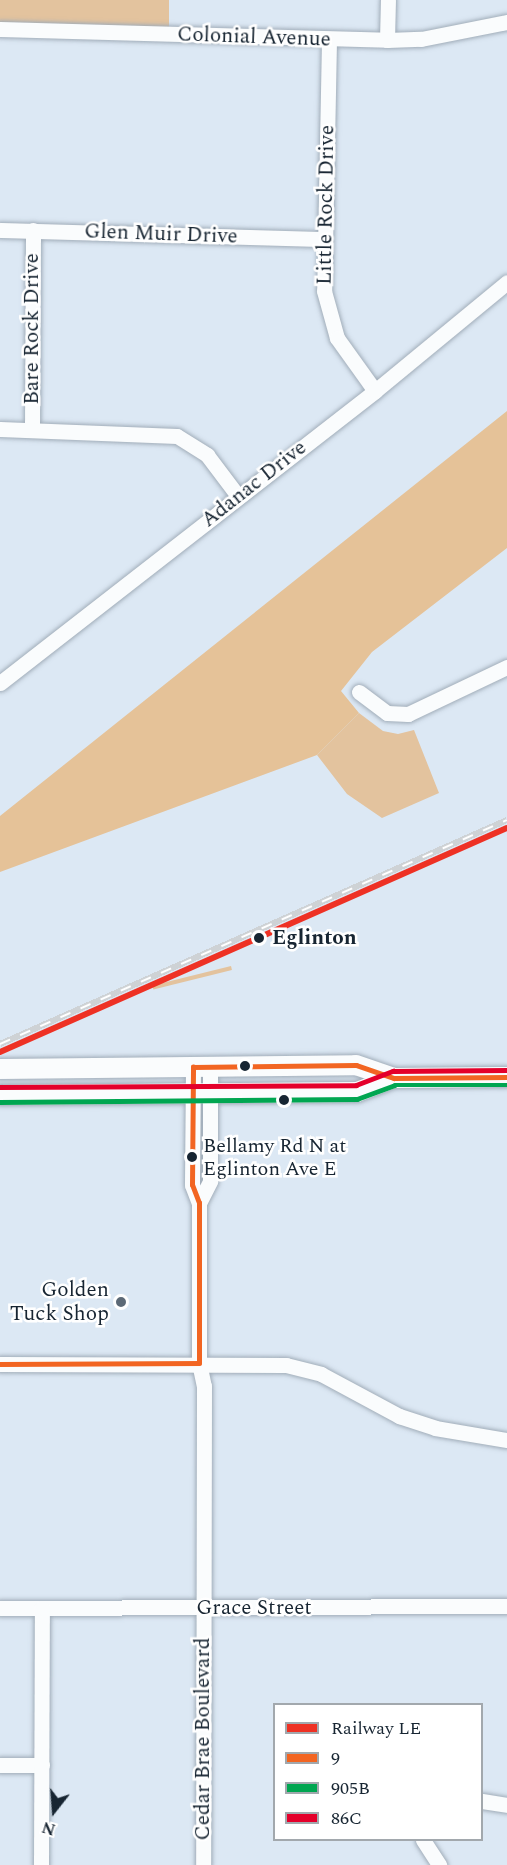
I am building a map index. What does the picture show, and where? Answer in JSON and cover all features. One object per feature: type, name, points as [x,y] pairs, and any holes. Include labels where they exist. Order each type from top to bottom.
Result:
[{"type":"main road","points":[[0,1069],[356,1065],[394,1078],[507,1077]]},
{"type":"main road","points":[[0,1095],[357,1092],[394,1078]]},
{"type":"street","points":[[387,40],[388,0]]},
{"type":"street","name":"Colonial Avenue","points":[[0,29],[387,40],[421,39],[507,22]]},
{"type":"street","name":"Little Rock Drive","points":[[329,40],[322,239],[324,291],[337,338],[375,391]]},
{"type":"street","name":"Glen Muir Drive","points":[[0,230],[322,239]]},
{"type":"street","name":"Bare Rock Drive","points":[[32,428],[33,230]]},
{"type":"street","name":"Adanac Drive","points":[[0,683],[375,391],[507,282]]},
{"type":"street","points":[[0,429],[32,428],[177,436],[207,455],[238,496]]},
{"type":"street","points":[[359,692],[387,713],[408,714],[507,667]]},
{"type":"street","name":"Cedar Brae Boulevard","points":[[201,1067],[201,1093],[192,1185],[199,1203],[199,1363],[204,1386],[203,1865]]},
{"type":"street","points":[[0,1364],[272,1363],[321,1374],[399,1416],[435,1428],[507,1440]]},
{"type":"street","name":"Grace Street","points":[[0,1608],[507,1606]]},
{"type":"street","points":[[41,1865],[42,1608]]},
{"type":"street","points":[[0,1765],[42,1765]]},
{"type":"street","points":[[483,1801],[507,1805]]},
{"type":"street","points":[[424,1841],[439,1865]]},
{"type":"shaded area","points":[[0,0],[169,0],[169,28],[0,24]]},
{"type":"shaded area","points":[[507,411],[507,548],[372,652],[341,691],[359,713],[317,755],[0,872],[0,816]]},
{"type":"shaded area","points":[[359,713],[383,731],[398,734],[414,730],[439,793],[382,818],[347,794],[317,755]]},
{"type":"shaded area","points":[[231,966],[232,970],[153,989],[152,986]]},
{"type":"railway","points":[[0,1044],[507,820]]},
{"type":"rail line","name":"LE","points":[[0,1052],[507,828]]},
{"type":"transit line","name":"9","points":[[199,1363],[199,1203],[192,1185],[193,1067],[356,1065],[394,1078],[507,1077]]},
{"type":"transit line","name":"86C","points":[[0,1087],[356,1085],[393,1071],[507,1070]]},
{"type":"transit line","name":"905B","points":[[0,1102],[357,1099],[395,1085],[507,1085]]},
{"type":"transit line","name":"9","points":[[0,1364],[199,1363]]},
{"type":"place","name":"Eglinton","points":[[259,938]]},
{"type":"place","name":"Bellamy Rd N at Eglinton Ave E","points":[[192,1157]]},
{"type":"place","name":"Golden Tuck Shop","points":[[121,1302]]}]
